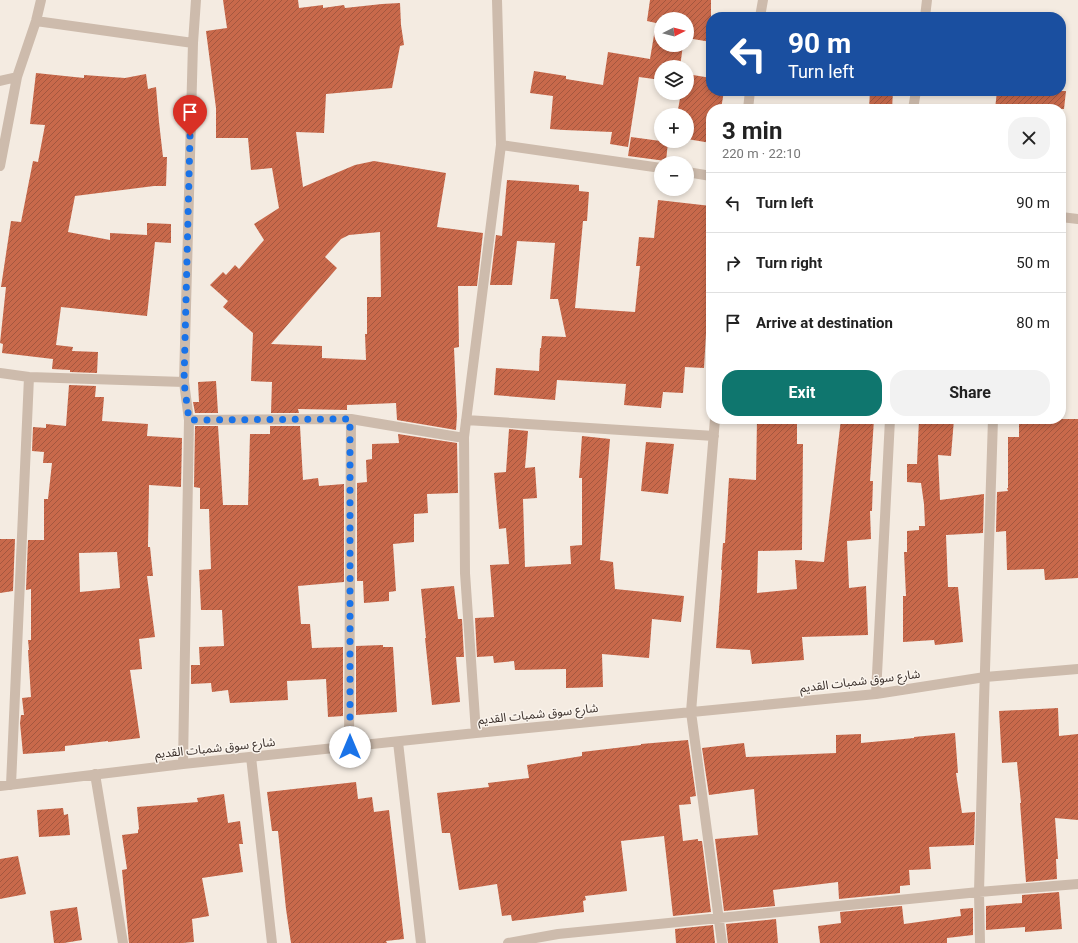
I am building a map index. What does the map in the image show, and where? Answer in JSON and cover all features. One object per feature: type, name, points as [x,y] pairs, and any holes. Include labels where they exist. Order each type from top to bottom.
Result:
[{"type":"street","points":[[0,166],[17,77],[36,21],[41,0]]},
{"type":"street","points":[[184,764],[189,420],[184,382],[193,43],[196,0]]},
{"type":"street","points":[[476,733],[465,573],[464,437],[502,145],[497,0]]},
{"type":"street","points":[[761,12],[763,0]]},
{"type":"street","points":[[926,12],[927,0]]},
{"type":"street","points":[[36,21],[193,43]]},
{"type":"street","points":[[0,81],[17,77]]},
{"type":"street","points":[[502,145],[654,167]]},
{"type":"street","points":[[694,173],[706,175]]},
{"type":"street","points":[[1066,218],[1078,219]]},
{"type":"street","points":[[0,373],[29,377],[184,382]]},
{"type":"street","points":[[11,785],[29,377]]},
{"type":"street","points":[[189,420],[350,419],[464,437]]},
{"type":"street","points":[[350,419],[350,747]]},
{"type":"street","points":[[466,420],[714,436]]},
{"type":"street","points":[[715,424],[691,712],[722,943]]},
{"type":"street","points":[[876,694],[890,424]]},
{"type":"street","points":[[980,943],[979,892],[993,424]]},
{"type":"street","name":"شارع سوق شمبات القديم","points":[[0,786],[184,764],[252,758],[476,733],[876,694],[985,677],[1078,669]]},
{"type":"street","points":[[398,742],[421,943]]},
{"type":"street","points":[[252,758],[272,943]]},
{"type":"street","points":[[95,774],[123,943]]},
{"type":"street","points":[[508,943],[718,918],[979,892],[1078,884]]},
{"type":"building","points":[[223,0],[298,0],[299,8],[323,5],[323,8],[344,5],[345,8],[400,3],[404,45],[400,46],[392,88],[326,94],[324,133],[296,132],[303,187],[355,165],[374,161],[446,173],[437,227],[483,233],[477,286],[458,286],[459,347],[454,348],[457,416],[456,430],[397,420],[396,403],[347,405],[347,410],[298,409],[299,413],[271,413],[272,382],[251,381],[253,333],[223,307],[228,301],[210,285],[223,272],[226,275],[235,265],[239,269],[264,240],[254,224],[279,208],[272,168],[251,170],[248,138],[216,138],[216,108],[206,31],[227,28]],"holes":[[[380,232],[381,297],[367,297],[367,334],[365,334],[366,360],[322,358],[322,346],[271,344],[337,268],[325,257],[341,239],[349,235]]]},
{"type":"building","points":[[650,0],[711,0],[711,12],[706,12],[706,41],[694,39],[694,12],[654,12],[654,23],[647,21]]},
{"type":"building","points":[[654,35],[654,52],[682,52],[681,60],[654,60],[654,79],[639,77],[628,147],[610,144],[612,132],[550,129],[553,96],[530,93],[534,71],[566,76],[566,79],[603,85],[608,52],[650,59]]},
{"type":"building","points":[[36,73],[84,78],[84,75],[125,78],[146,74],[148,89],[156,87],[163,157],[167,157],[166,186],[154,186],[75,196],[68,232],[110,240],[110,233],[147,235],[147,223],[171,224],[171,243],[155,242],[147,316],[61,307],[56,345],[73,347],[72,351],[98,352],[97,373],[70,372],[70,370],[52,369],[53,359],[2,353],[3,344],[0,343],[6,287],[1,287],[11,221],[21,222],[33,161],[38,162],[45,125],[30,124]]},
{"type":"building","points":[[694,75],[706,77],[706,96],[723,96],[722,104],[706,104],[706,142],[694,140],[694,108],[678,108],[680,100],[694,100]]},
{"type":"building","points":[[870,96],[893,96],[892,104],[869,104]]},
{"type":"building","points":[[996,96],[1065,96],[1065,104],[996,104]]},
{"type":"building","points":[[631,137],[654,140],[654,148],[667,148],[667,156],[654,156],[654,159],[628,156]]},
{"type":"building","points":[[507,180],[579,185],[579,191],[589,192],[587,221],[583,221],[575,308],[635,312],[640,266],[636,266],[639,237],[654,238],[658,200],[706,205],[706,334],[704,368],[685,367],[683,393],[663,392],[661,408],[624,405],[626,384],[557,380],[555,400],[494,395],[496,368],[539,371],[542,336],[566,337],[558,299],[550,299],[555,243],[517,241],[512,285],[490,285],[496,235],[502,236]]},
{"type":"building","points":[[216,381],[218,413],[195,413],[193,402],[199,402],[198,382]]},
{"type":"building","points":[[69,385],[96,386],[95,397],[104,397],[102,421],[148,424],[147,436],[182,438],[181,487],[149,485],[148,547],[150,547],[153,576],[147,576],[155,637],[139,639],[142,669],[130,670],[140,738],[65,746],[65,751],[23,754],[20,723],[21,715],[24,715],[22,698],[31,697],[28,640],[31,640],[31,589],[26,590],[28,540],[44,540],[44,499],[48,499],[52,463],[43,463],[44,452],[32,451],[33,427],[46,428],[46,424],[66,426]],"holes":[[[117,552],[120,588],[80,592],[79,553]]]},
{"type":"building","points":[[1066,419],[1078,419],[1078,578],[1045,580],[1044,569],[1007,570],[1006,531],[996,532],[997,492],[1008,491],[1008,437],[1019,437],[1019,424],[1066,424]]},
{"type":"building","points":[[757,424],[797,424],[797,444],[803,444],[802,550],[758,551],[757,593],[797,589],[795,560],[824,562],[840,424],[874,424],[870,481],[873,481],[872,511],[870,511],[871,539],[847,541],[849,588],[866,586],[868,635],[802,637],[804,660],[752,664],[750,650],[716,648],[729,478],[756,480]]},
{"type":"building","points":[[919,424],[954,424],[951,456],[938,455],[940,500],[984,494],[983,533],[946,535],[948,587],[958,587],[963,642],[935,645],[934,640],[903,642],[903,596],[906,596],[904,552],[907,552],[907,531],[919,530],[919,526],[925,526],[921,483],[907,482],[907,464],[917,464]]},
{"type":"building","points":[[195,426],[218,426],[223,505],[248,505],[250,434],[270,434],[270,426],[300,426],[303,480],[318,478],[319,486],[344,484],[344,582],[298,586],[301,624],[310,624],[312,648],[343,647],[343,716],[328,717],[326,679],[287,681],[288,700],[230,703],[228,690],[212,692],[211,683],[191,684],[191,665],[200,665],[199,647],[224,646],[222,610],[201,610],[199,570],[211,569],[209,509],[200,509],[200,488],[194,487]]},
{"type":"building","points":[[509,429],[528,431],[525,468],[535,467],[537,498],[523,499],[525,567],[571,564],[570,546],[582,545],[582,478],[579,478],[582,436],[610,439],[600,560],[613,562],[615,589],[684,596],[681,622],[652,619],[649,658],[602,654],[603,687],[566,688],[566,669],[515,670],[514,661],[494,663],[493,656],[477,657],[475,618],[494,617],[490,565],[509,564],[506,528],[499,529],[494,473],[506,472]]},
{"type":"building","points":[[398,434],[457,443],[458,493],[427,494],[428,513],[414,514],[414,542],[393,544],[396,591],[389,592],[389,601],[364,603],[363,581],[357,581],[357,483],[367,482],[366,460],[372,459],[372,444],[399,443]]},
{"type":"building","points":[[646,442],[674,444],[668,494],[641,491]]},
{"type":"building","points":[[0,539],[15,539],[13,591],[0,593]]},
{"type":"building","points":[[454,586],[458,619],[462,619],[464,657],[456,657],[460,702],[432,705],[421,589]]},
{"type":"building","points":[[383,645],[383,647],[393,647],[397,712],[356,715],[356,646]]},
{"type":"building","points":[[1058,708],[1059,736],[1078,734],[1078,820],[1055,818],[1058,859],[1056,859],[1057,879],[1026,882],[1017,762],[1002,763],[999,711]]},
{"type":"building","points":[[955,733],[958,773],[956,773],[962,813],[975,812],[974,845],[929,847],[931,869],[909,870],[910,885],[900,886],[900,893],[839,899],[838,882],[773,890],[775,906],[724,911],[715,839],[758,835],[754,789],[709,795],[702,748],[744,743],[746,757],[836,753],[836,735],[861,734],[861,743]]},
{"type":"building","points":[[688,740],[696,796],[690,797],[691,804],[679,805],[683,841],[698,839],[698,841],[702,841],[711,912],[673,916],[664,836],[621,841],[627,891],[585,896],[586,900],[583,901],[584,912],[512,921],[511,915],[502,916],[497,884],[459,890],[450,833],[442,833],[437,793],[489,787],[488,783],[529,778],[527,765],[582,756],[582,752],[641,744]]},
{"type":"building","points":[[356,782],[358,799],[372,797],[374,812],[389,810],[404,939],[386,941],[387,943],[291,943],[278,831],[272,831],[267,792]]},
{"type":"building","points":[[224,794],[228,823],[240,821],[243,844],[239,844],[243,872],[202,878],[209,916],[192,919],[194,942],[129,943],[122,870],[127,869],[122,835],[138,833],[137,807],[198,802],[197,798]]},
{"type":"building","points":[[63,808],[64,815],[68,814],[70,835],[39,837],[37,810]]},
{"type":"building","points":[[18,856],[26,894],[0,899],[0,859]]},
{"type":"building","points":[[1059,892],[1062,929],[1025,932],[1025,927],[986,930],[986,906],[1022,903],[1022,895]]},
{"type":"building","points":[[902,906],[904,924],[961,916],[960,909],[973,908],[973,935],[947,938],[947,943],[820,943],[818,926],[841,923],[840,912]]},
{"type":"building","points":[[77,907],[82,940],[54,943],[50,911]]},
{"type":"building","points":[[776,919],[778,943],[728,943],[726,924]]},
{"type":"building","points":[[713,925],[715,943],[676,943],[675,929]]},
{"type":"route","points":[[190,136],[184,382],[189,420],[350,419],[350,747]]}]
